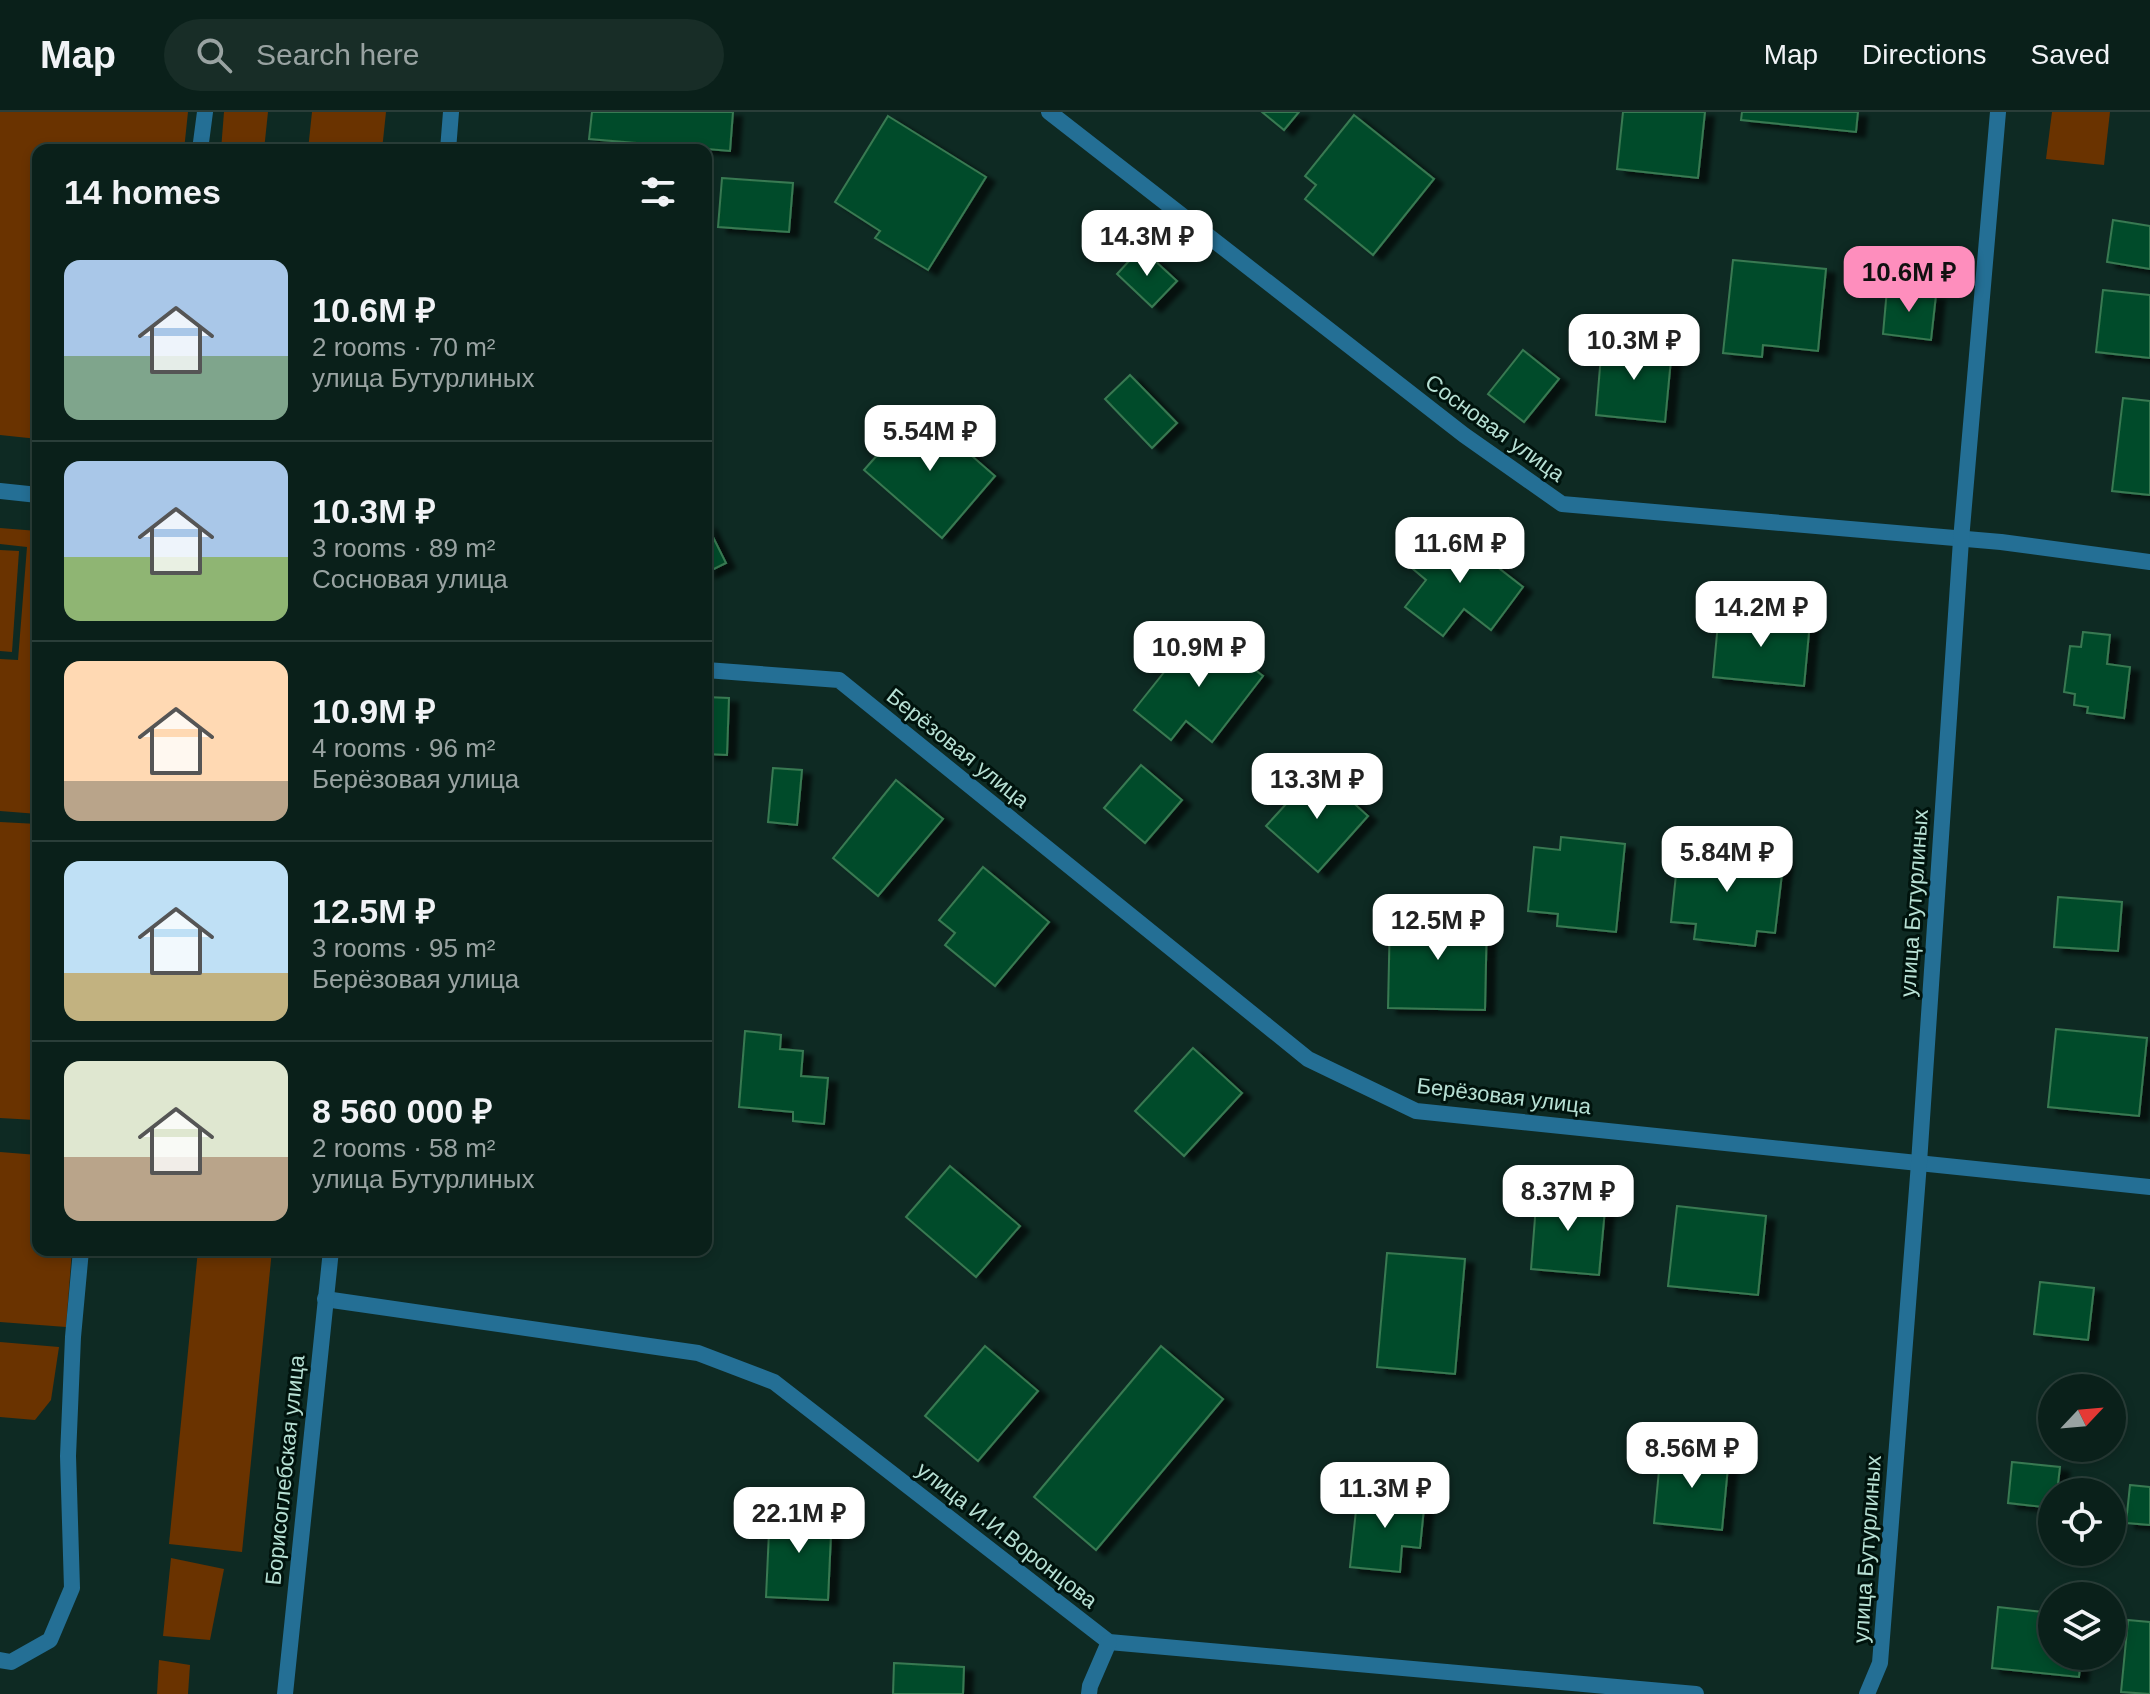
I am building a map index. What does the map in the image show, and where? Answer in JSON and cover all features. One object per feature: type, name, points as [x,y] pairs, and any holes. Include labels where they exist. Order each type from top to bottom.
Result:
[{"type":"street","points":[[201,144],[205,112]]},
{"type":"street","points":[[448,144],[451,112]]},
{"type":"street","name":"Сосновая улица","points":[[1049,112],[1464,435],[1562,504],[2001,542],[2150,562]]},
{"type":"street","name":"улица Бутурлиных","points":[[1867,1694],[1880,1663],[1919,1163],[1961,540],[1998,112]]},
{"type":"street","points":[[0,491],[32,494]]},
{"type":"street","name":"Берёзовая улица","points":[[712,670],[839,680],[1308,1059],[1416,1111],[2150,1187]]},
{"type":"street","points":[[0,1660],[11,1662],[50,1640],[72,1588],[68,1456],[73,1337],[80,1256]]},
{"type":"street","name":"Борисоглебская улица","points":[[285,1694],[330,1256]]},
{"type":"street","name":"улица И.И.Воронцова","points":[[325,1299],[698,1353],[774,1382],[1109,1642]]},
{"type":"street","points":[[1089,1694],[1109,1642],[1696,1694]]},
{"type":"shaded area","points":[[0,112],[188,112],[185,144],[32,144],[32,438],[0,435]]},
{"type":"shaded area","points":[[224,112],[268,112],[265,144],[221,144]]},
{"type":"shaded area","points":[[312,112],[386,112],[383,144],[309,144]]},
{"type":"shaded area","points":[[2052,112],[2110,112],[2104,165],[2046,159]]},
{"type":"shaded area","points":[[0,528],[32,531],[32,814],[0,811],[0,659],[18,660],[27,547],[0,544]]},
{"type":"shaded area","points":[[0,550],[19,551],[12,652],[0,651]]},
{"type":"shaded area","points":[[0,822],[32,824],[32,1120],[0,1118]]},
{"type":"shaded area","points":[[0,1152],[32,1155],[32,1256],[72,1256],[66,1327],[0,1322]]},
{"type":"shaded area","points":[[197,1256],[271,1256],[242,1552],[169,1544]]},
{"type":"shaded area","points":[[0,1342],[59,1347],[51,1400],[35,1420],[0,1417]]},
{"type":"shaded area","points":[[171,1558],[224,1569],[210,1640],[163,1636]]},
{"type":"shaded area","points":[[159,1660],[190,1665],[188,1694],[157,1694]]},
{"type":"building","points":[[592,112],[733,112],[730,151],[712,149],[712,144],[648,144],[589,139]]},
{"type":"building","points":[[1262,112],[1299,112],[1284,130]]},
{"type":"building","points":[[1623,112],[1705,112],[1698,178],[1617,169]]},
{"type":"building","points":[[1742,112],[1858,112],[1856,132],[1741,120]]},
{"type":"building","points":[[1354,115],[1434,179],[1373,255],[1305,199],[1316,185],[1305,176]]},
{"type":"building","points":[[888,116],[986,177],[928,270],[875,238],[880,231],[835,202]]},
{"type":"building","points":[[722,178],[793,183],[789,232],[718,227]]},
{"type":"building","points":[[2113,220],[2150,226],[2150,269],[2107,262]]},
{"type":"building","points":[[1141,248],[1177,281],[1152,307],[1117,274]]},
{"type":"building","points":[[1733,260],[1826,269],[1818,351],[1763,345],[1762,357],[1723,353]]},
{"type":"building","points":[[1887,289],[1936,295],[1931,340],[1883,334]]},
{"type":"building","points":[[2103,290],[2150,295],[2150,358],[2096,352]]},
{"type":"building","points":[[1602,343],[1672,349],[1665,422],[1596,415]]},
{"type":"building","points":[[1523,350],[1559,379],[1524,422],[1488,394]]},
{"type":"building","points":[[1130,375],[1177,423],[1152,448],[1105,399]]},
{"type":"building","points":[[2123,398],[2150,401],[2150,495],[2112,491]]},
{"type":"building","points":[[918,409],[995,476],[942,538],[864,470]]},
{"type":"building","points":[[1446,527],[1523,587],[1491,630],[1464,609],[1443,636],[1405,607],[1426,580],[1413,569]]},
{"type":"building","points":[[712,535],[726,563],[712,570]]},
{"type":"building","points":[[1719,612],[1810,622],[1804,686],[1713,677]]},
{"type":"building","points":[[1200,627],[1263,676],[1212,742],[1186,721],[1171,740],[1134,710]]},
{"type":"building","points":[[2083,632],[2110,635],[2107,664],[2130,667],[2124,718],[2087,713],[2088,707],[2074,705],[2075,694],[2064,692],[2070,646],[2081,647]]},
{"type":"building","points":[[712,697],[729,698],[727,755],[712,754]]},
{"type":"building","points":[[1141,765],[1182,800],[1145,843],[1104,808]]},
{"type":"building","points":[[773,768],[802,770],[797,825],[768,822]]},
{"type":"building","points":[[1317,770],[1368,816],[1318,872],[1266,826]]},
{"type":"building","points":[[896,780],[943,819],[878,896],[833,858]]},
{"type":"building","points":[[1561,837],[1625,844],[1616,932],[1557,926],[1558,914],[1528,911],[1534,847],[1560,850]]},
{"type":"building","points":[[1679,846],[1784,857],[1775,933],[1757,931],[1755,946],[1694,939],[1696,924],[1671,922]]},
{"type":"building","points":[[983,867],[1049,922],[995,986],[945,945],[955,933],[939,920]]},
{"type":"building","points":[[2058,897],[2122,902],[2118,951],[2054,947]]},
{"type":"building","points":[[1390,915],[1487,916],[1485,1010],[1388,1008]]},
{"type":"building","points":[[2056,1029],[2147,1038],[2139,1116],[2048,1107]]},
{"type":"building","points":[[745,1031],[781,1035],[780,1049],[803,1051],[801,1076],[828,1078],[824,1124],[793,1121],[793,1112],[739,1107]]},
{"type":"building","points":[[1193,1048],[1242,1093],[1184,1156],[1135,1111]]},
{"type":"building","points":[[950,1166],[1020,1226],[976,1277],[906,1217]]},
{"type":"building","points":[[1537,1192],[1606,1198],[1599,1275],[1531,1269]]},
{"type":"building","points":[[1677,1206],[1766,1216],[1758,1295],[1668,1286]]},
{"type":"building","points":[[1387,1253],[1465,1259],[1455,1374],[1377,1367]]},
{"type":"building","points":[[2040,1282],[2094,1288],[2088,1340],[2034,1334]]},
{"type":"building","points":[[985,1346],[1038,1391],[978,1461],[925,1416]]},
{"type":"building","points":[[1161,1346],[1223,1399],[1096,1550],[1034,1497]]},
{"type":"building","points":[[1661,1449],[1729,1456],[1722,1530],[1654,1523]]},
{"type":"building","points":[[2012,1462],[2060,1467],[2059,1478],[2038,1478],[2038,1506],[2008,1503]]},
{"type":"building","points":[[2130,1485],[2150,1487],[2150,1525],[2126,1523]]},
{"type":"building","points":[[1358,1491],[1425,1498],[1420,1548],[1402,1546],[1400,1572],[1350,1567]]},
{"type":"building","points":[[770,1510],[832,1513],[828,1600],[766,1597]]},
{"type":"building","points":[[1998,1607],[2038,1611],[2038,1670],[2080,1670],[2079,1677],[1992,1668]]},
{"type":"building","points":[[2128,1620],[2150,1622],[2150,1694],[2121,1692],[2123,1670],[2126,1670]]},
{"type":"building","points":[[894,1663],[964,1667],[963,1694],[893,1694]]}]
